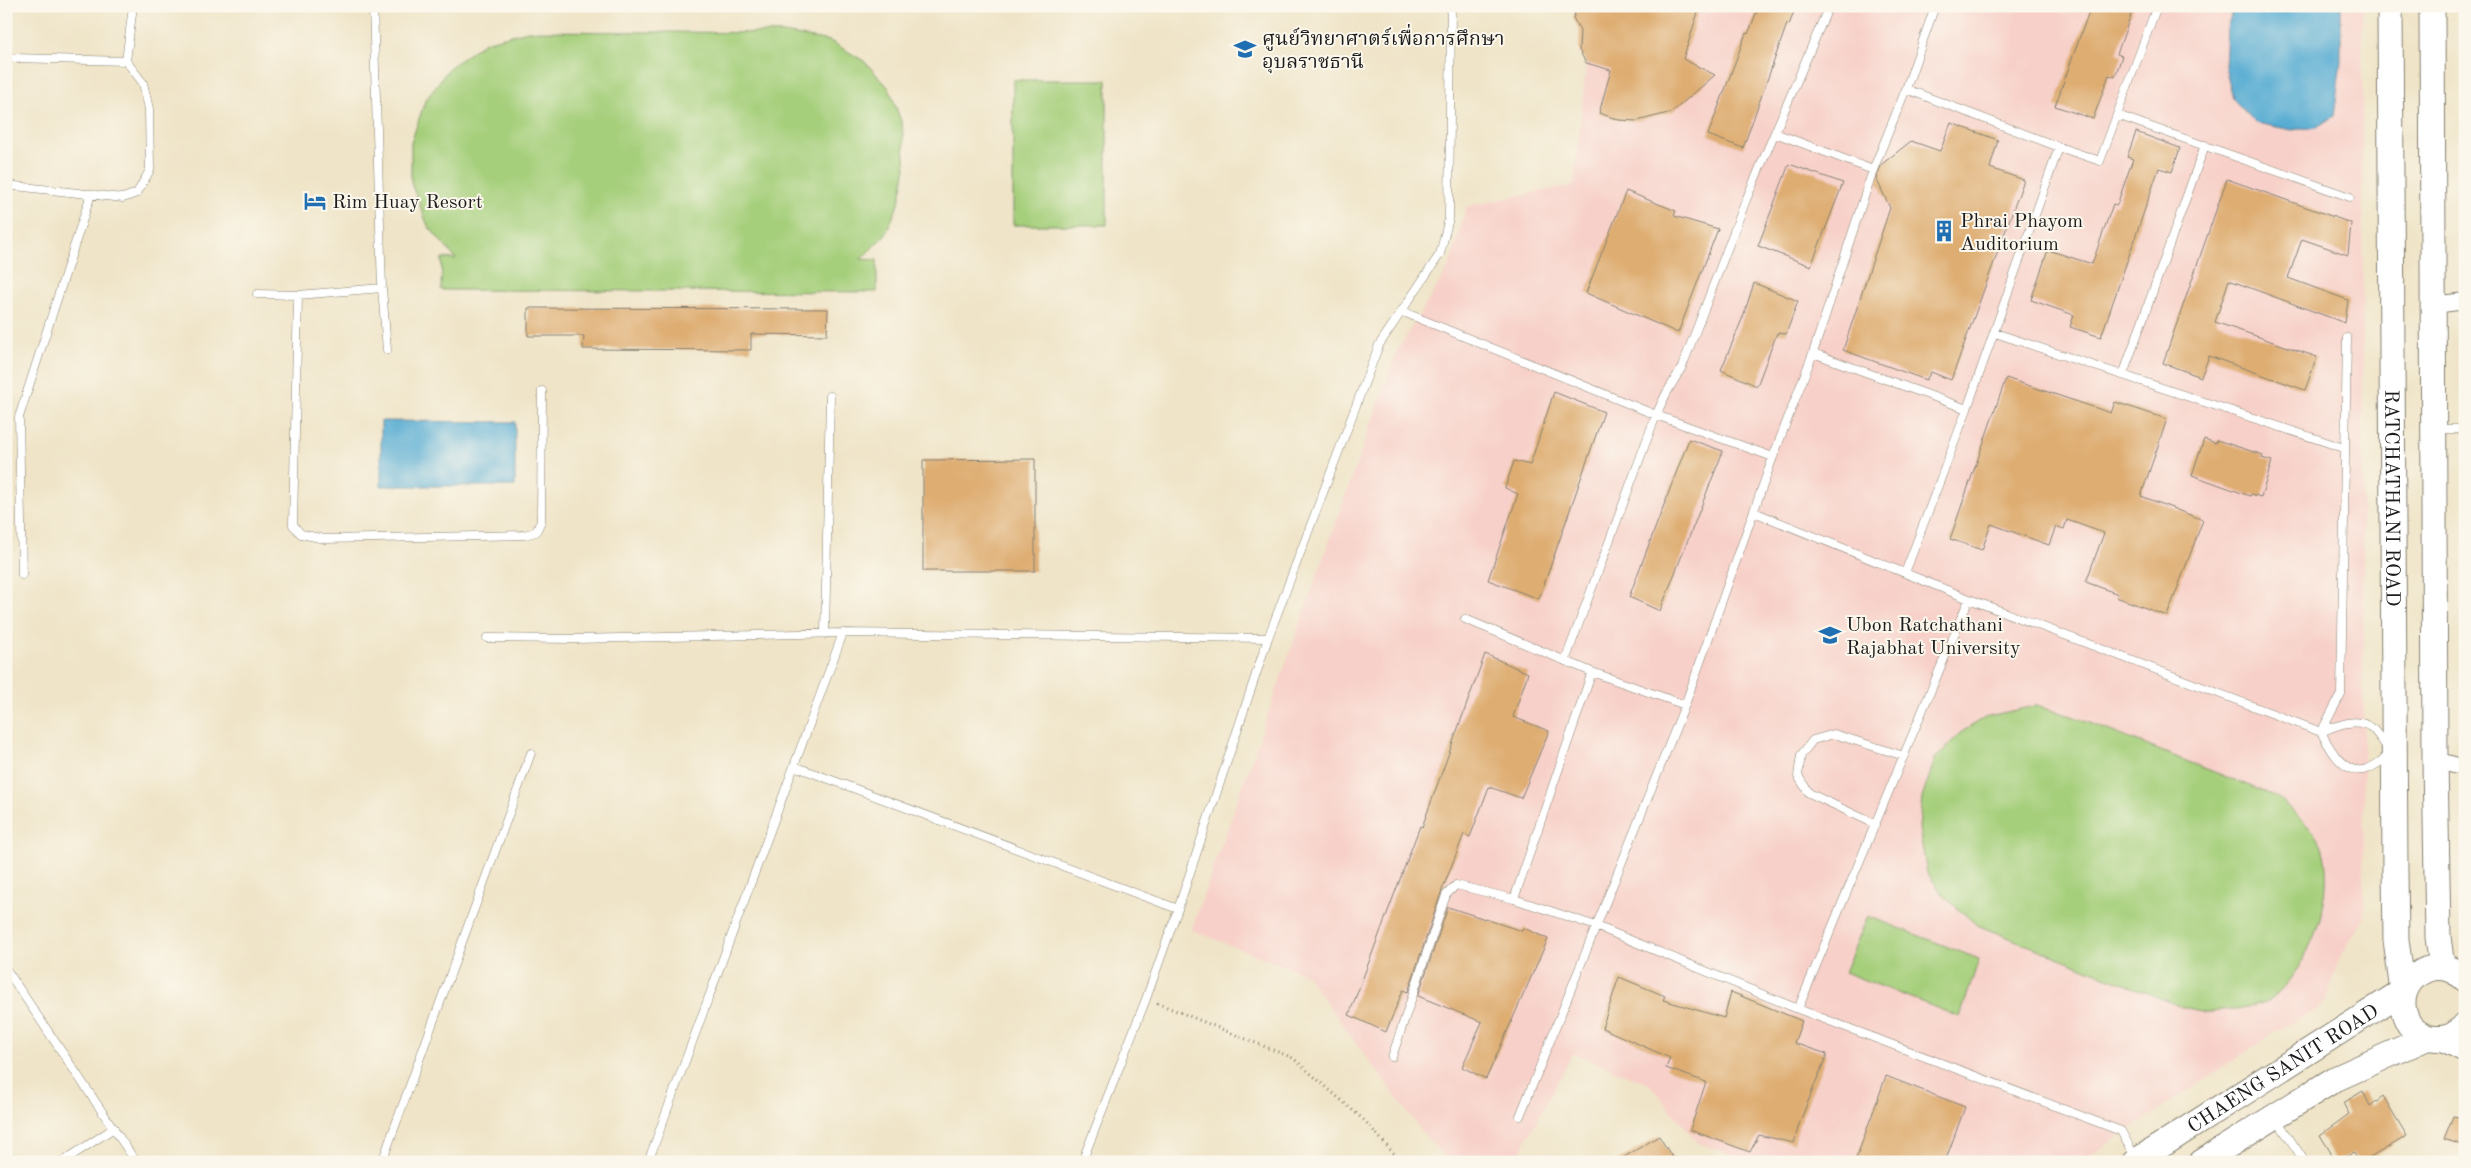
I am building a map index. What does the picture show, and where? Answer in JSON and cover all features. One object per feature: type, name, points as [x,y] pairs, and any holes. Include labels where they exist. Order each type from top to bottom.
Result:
[{"type":"main road","name":"RATCHATHANI ROAD","points":[[2390,6],[2396,940],[2404,991],[2402,1004],[2404,1014],[2412,1027],[2435,1039]]},
{"type":"main road","points":[[2432,6],[2435,760],[2438,937],[2442,967],[2460,974],[2465,979]]},
{"type":"main road","points":[[2395,754],[2435,760]]},
{"type":"main road","name":"CHAENG SANIT ROAD","points":[[2136,1161],[2404,991],[2414,977],[2428,968],[2442,967]]},
{"type":"main road","name":"CHAENG SANIT ROAD","points":[[2202,1162],[2335,1079],[2435,1039],[2458,1033],[2465,1025]]},
{"type":"main road","points":[[2435,1039],[2465,1051]]},
{"type":"street","points":[[2434,305],[2465,300]]},
{"type":"street","points":[[2435,760],[2465,768]]},
{"type":"lane","points":[[6,185],[123,198],[137,193],[150,170],[149,109],[143,82],[126,61],[133,6]]},
{"type":"lane","points":[[373,6],[382,288],[387,350]]},
{"type":"lane","points":[[1082,1162],[1146,999],[1178,910],[1268,638],[1379,346],[1440,254],[1449,218],[1451,6]]},
{"type":"lane","points":[[1565,661],[1656,415],[1682,367],[1718,271],[1829,6]]},
{"type":"lane","points":[[1520,1116],[1686,705],[1773,457],[1813,353],[1873,170],[1906,89],[1935,6]]},
{"type":"lane","points":[[1906,89],[2100,161],[2157,6]]},
{"type":"lane","points":[[14,58],[126,61]]},
{"type":"lane","points":[[2117,115],[2350,197]]},
{"type":"lane","points":[[1776,133],[1873,170]]},
{"type":"lane","points":[[2123,375],[2205,145]]},
{"type":"lane","points":[[1906,574],[1995,333],[2059,147]]},
{"type":"lane","points":[[22,575],[19,417],[91,194]]},
{"type":"lane","points":[[257,294],[298,295],[382,288]]},
{"type":"lane","points":[[298,295],[293,526],[301,534],[325,539],[524,535],[536,532],[541,521],[542,391]]},
{"type":"lane","points":[[1401,311],[1656,415],[1773,457]]},
{"type":"lane","points":[[1995,333],[2344,448]]},
{"type":"lane","points":[[2321,732],[2341,694],[2346,338]]},
{"type":"lane","points":[[1813,353],[1967,409]]},
{"type":"lane","points":[[824,634],[830,396]]},
{"type":"lane","points":[[2435,429],[2465,429]]},
{"type":"lane","points":[[1754,512],[1969,599],[2321,732],[2336,758],[2356,770],[2366,770],[2384,758],[2395,754],[2372,728],[2363,724],[2341,724],[2321,732]]},
{"type":"lane","points":[[1798,1009],[1969,599]]},
{"type":"lane","points":[[1465,619],[1592,672],[1686,705]]},
{"type":"lane","points":[[487,638],[574,639],[843,633],[1268,638]]},
{"type":"lane","points":[[648,1162],[843,633]]},
{"type":"lane","points":[[1514,899],[1592,672]]},
{"type":"lane","points":[[1876,824],[1809,793],[1798,776],[1801,755],[1813,740],[1834,734],[1904,756]]},
{"type":"lane","points":[[382,1162],[531,753]]},
{"type":"lane","points":[[794,766],[1178,910]]},
{"type":"lane","points":[[1392,1058],[1443,904],[1450,889],[1456,885],[1514,899],[1596,926],[1798,1009],[2121,1131],[2136,1161]]},
{"type":"lane","points":[[6,969],[136,1162]]},
{"type":"lane","points":[[2275,1116],[2306,1162]]},
{"type":"lane","points":[[62,1162],[114,1128]]},
{"type":"path","points":[[1146,999],[1293,1058],[1366,1122],[1401,1162]]},
{"type":"shaded area","name":"Ubon Ratchathani Rajabhat University","points":[[1592,6],[2362,6],[2364,918],[2337,964],[2326,1000],[2315,1012],[2289,1023],[2081,1162],[1754,1162],[1698,1143],[1649,1084],[1573,1053],[1515,1162],[1449,1162],[1422,1132],[1305,974],[1191,930],[1397,351],[1448,269],[1467,206],[1574,185]]},
{"type":"green space","points":[[528,31],[784,33],[830,41],[864,61],[889,88],[902,124],[906,168],[899,203],[885,235],[861,259],[877,260],[877,292],[441,290],[442,258],[456,259],[428,226],[411,183],[411,143],[425,101],[450,67],[485,42]]},
{"type":"green space","points":[[1013,80],[1107,80],[1107,225],[1013,225]]},
{"type":"green space","points":[[2036,706],[2072,716],[2275,796],[2310,828],[2323,850],[2326,869],[2326,889],[2322,910],[2308,951],[2285,985],[2271,999],[2249,1006],[2218,1011],[2202,1012],[2187,1009],[1977,925],[1946,898],[1927,873],[1919,828],[1922,798],[1935,759],[1960,733],[1988,716]]},
{"type":"green space","points":[[1868,916],[1979,959],[1960,1017],[1844,972]]},
{"type":"water","points":[[2234,6],[2341,6],[2341,61],[2334,116],[2317,127],[2292,130],[2256,123],[2233,99],[2225,67],[2227,28]]},
{"type":"water","points":[[381,421],[515,422],[515,486],[381,486]]},
{"type":"building","points":[[1578,6],[1700,6],[1683,59],[1715,75],[1672,112],[1637,121],[1619,120],[1599,113],[1611,70],[1586,63],[1579,50],[1580,30],[1573,18]]},
{"type":"building","points":[[1759,6],[1796,6],[1789,25],[1787,24],[1743,148],[1708,135],[1746,33],[1748,34]]},
{"type":"building","points":[[2091,6],[2134,6],[2117,54],[2122,56],[2115,77],[2109,75],[2093,119],[2055,106]]},
{"type":"building","name":"Phrai Phayom Auditorium","points":[[1951,123],[1998,140],[1990,168],[2024,180],[1951,380],[1931,372],[1926,380],[1843,350],[1890,208],[1876,178],[1882,164],[1911,141],[1940,151]]},
{"type":"building","points":[[2136,132],[2180,148],[2172,172],[2159,168],[2101,337],[2070,327],[2074,315],[2031,300],[2048,250],[2092,264],[2113,204],[2117,205],[2133,159],[2127,157]]},
{"type":"building","points":[[1789,164],[1843,183],[1811,266],[1758,246]]},
{"type":"building","points":[[2227,179],[2351,223],[2348,255],[2302,239],[2288,278],[2348,300],[2345,323],[2229,280],[2215,322],[2317,357],[2305,390],[2209,356],[2201,377],[2163,363]]},
{"type":"building","points":[[1626,191],[1676,211],[1674,216],[1718,229],[1678,333],[1586,293]]},
{"type":"building","points":[[1754,283],[1798,301],[1786,334],[1777,333],[1757,386],[1721,370],[1743,317]]},
{"type":"building","points":[[528,308],[828,309],[827,335],[751,334],[751,350],[583,349],[584,336],[528,336]]},
{"type":"building","points":[[2006,378],[2111,413],[2115,402],[2167,419],[2141,496],[2203,520],[2167,616],[2116,597],[2118,594],[2086,582],[2104,533],[2067,520],[2064,529],[2056,526],[2049,545],[1991,524],[1982,550],[1950,539]]},
{"type":"building","points":[[1554,392],[1604,412],[1539,599],[1488,580],[1518,494],[1505,488],[1514,461],[1530,465]]},
{"type":"building","points":[[1689,439],[1723,451],[1660,611],[1629,597]]},
{"type":"building","points":[[2204,439],[2216,443],[2217,440],[2263,455],[2262,458],[2272,461],[2261,497],[2251,494],[2250,496],[2192,475]]},
{"type":"building","points":[[1035,459],[1035,571],[923,571],[923,460]]},
{"type":"building","points":[[1485,654],[1528,673],[1513,717],[1549,731],[1521,798],[1489,787],[1470,837],[1464,834],[1441,893],[1408,992],[1403,990],[1386,1032],[1349,1015],[1420,826],[1422,827]]},
{"type":"building","points":[[1448,907],[1522,931],[1524,928],[1548,939],[1486,1079],[1462,1067],[1482,1022],[1418,996]]},
{"type":"building","points":[[1619,977],[1665,996],[1663,1000],[1724,1018],[1731,992],[1802,1021],[1794,1043],[1827,1054],[1799,1124],[1794,1143],[1759,1135],[1750,1152],[1690,1130],[1706,1082],[1666,1068],[1670,1058],[1602,1028]]},
{"type":"building","points":[[1886,1076],[1965,1107],[1945,1162],[1855,1162]]},
{"type":"building","points":[[2363,1091],[2370,1106],[2383,1096],[2407,1136],[2363,1162],[2359,1162],[2354,1153],[2336,1161],[2320,1135],[2349,1114],[2343,1103]]},
{"type":"building","points":[[2453,1116],[2465,1118],[2465,1146],[2444,1139]]},
{"type":"building","points":[[1659,1136],[1675,1162],[1616,1162]]},
{"type":"place","name":"ศูนย์วิทยาศาตร์เพื่อการศึกษา อุบลราชธานี","points":[[1245,49]]},
{"type":"place","name":"Rim Huay Resort","points":[[315,201]]},
{"type":"place","name":"Phrai Phayom Auditorium","points":[[1944,231]]},
{"type":"place","name":"Ubon Ratchathani Rajabhat University","points":[[1830,635]]}]
